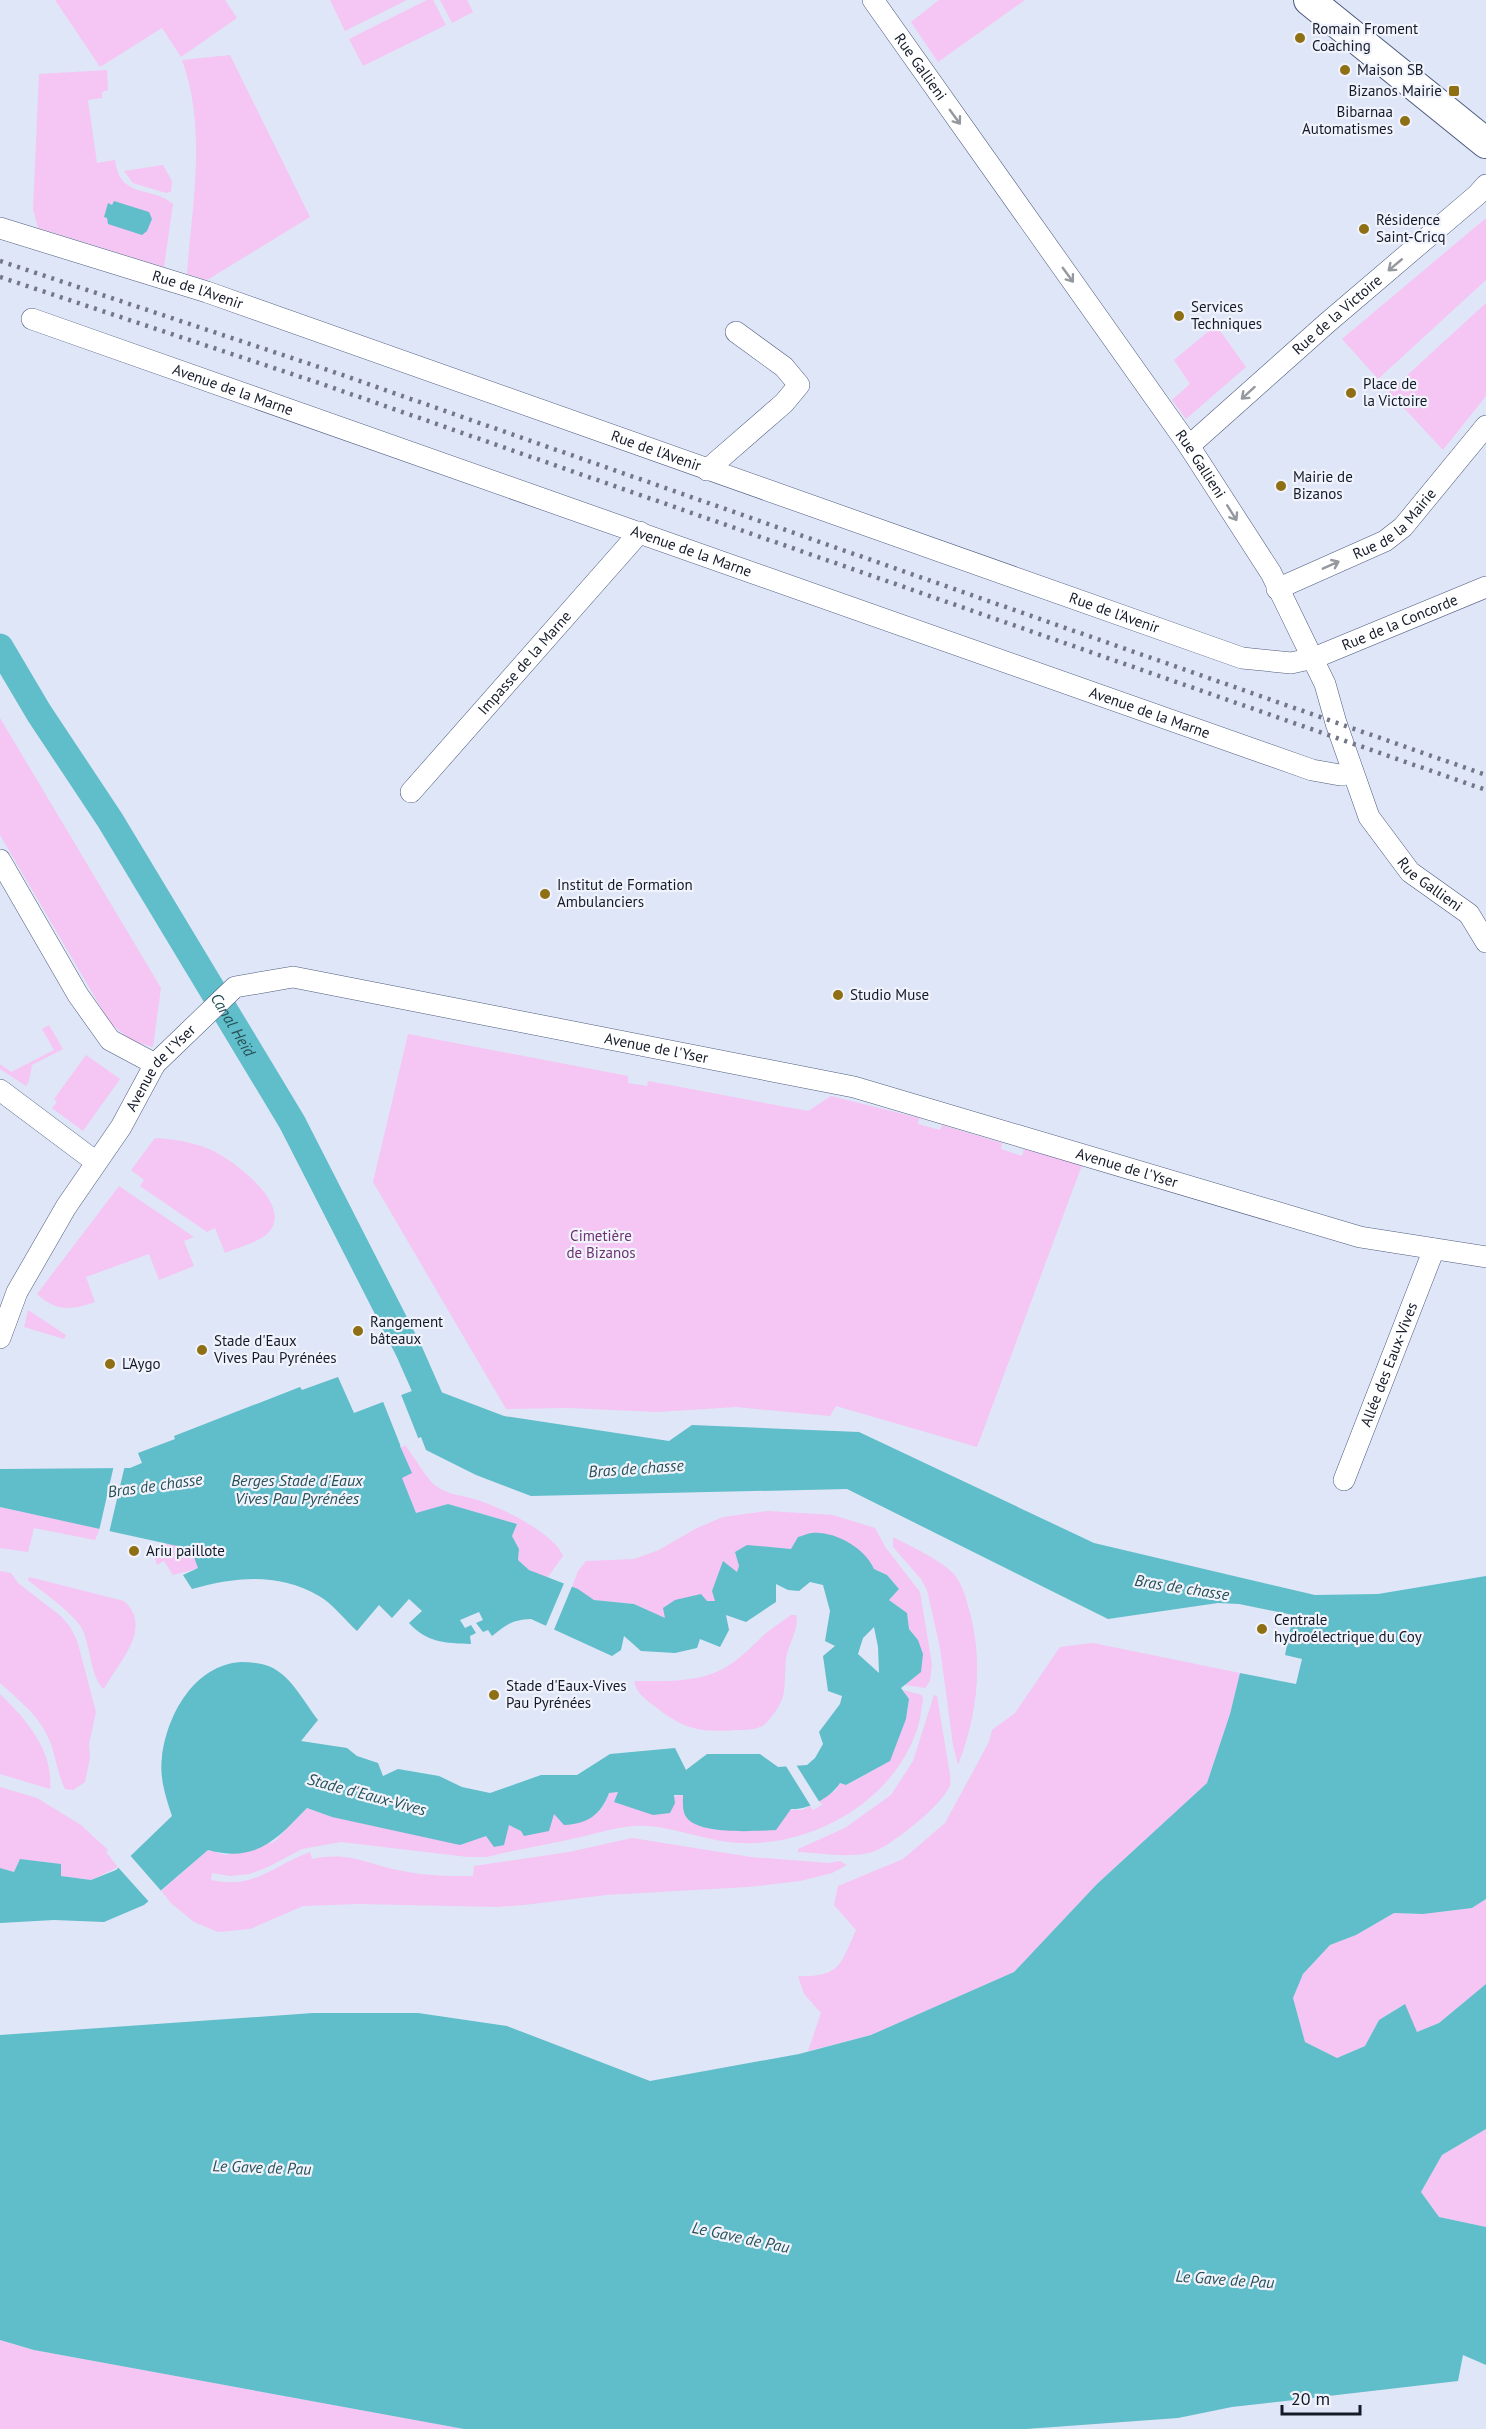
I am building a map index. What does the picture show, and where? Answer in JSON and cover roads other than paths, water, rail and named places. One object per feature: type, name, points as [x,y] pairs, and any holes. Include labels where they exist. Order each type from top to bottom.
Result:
[{"type":"main road","points":[[1309,0],[1486,143]]},
{"type":"street","name":"Rue Gallieni","points":[[873,0],[1190,446],[1271,573],[1325,684],[1369,817],[1395,855],[1410,872],[1469,915],[1486,942]]},
{"type":"street","name":"Rue de la Victoire","points":[[1190,446],[1326,323],[1486,185]]},
{"type":"street","name":"Rue de l'Avenir","points":[[0,228],[207,292],[1242,658],[1291,663],[1314,658]]},
{"type":"street","name":"Avenue de la Marne","points":[[32,319],[1311,770],[1340,775],[1353,773]]},
{"type":"street","points":[[707,470],[784,403],[800,384],[784,368],[736,332]]},
{"type":"street","name":"Rue de la Mairie","points":[[1277,589],[1385,541],[1403,527],[1486,426]]},
{"type":"street","name":"Impasse de la Marne","points":[[411,792],[640,532]]},
{"type":"street","name":"Rue de la Concorde","points":[[1314,658],[1486,587]]},
{"type":"street","points":[[0,860],[78,995],[110,1040],[155,1064]]},
{"type":"street","name":"Avenue de l'Yser","points":[[0,1338],[17,1292],[66,1207],[121,1126],[155,1064],[235,987],[293,977],[854,1087],[1360,1237],[1486,1257]]},
{"type":"street","points":[[0,1090],[96,1162]]},
{"type":"street","name":"Allée des Eaux-Vives","points":[[1344,1480],[1434,1249]]},
{"type":"water","points":[[114,201],[149,212],[152,219],[147,231],[142,235],[108,224],[107,218],[104,217],[108,203],[112,205]]},
{"type":"water","points":[[338,1377],[354,1413],[425,1386],[504,1416],[669,1441],[692,1425],[859,1432],[1094,1543],[1315,1595],[1378,1594],[1486,1576],[1486,1899],[1472,1908],[1423,1914],[1394,1913],[1356,1935],[1330,1945],[1303,1974],[1293,1998],[1305,2042],[1337,2058],[1365,2046],[1379,2020],[1405,2004],[1417,2032],[1439,2023],[1486,1984],[1486,2129],[1442,2155],[1421,2192],[1439,2217],[1486,2227],[1486,2365],[1463,2355],[1458,2381],[1232,2407],[1178,2418],[1026,2429],[464,2429],[34,2350],[0,2340],[0,2035],[313,2013],[418,2013],[507,2026],[650,2081],[799,2054],[871,2035],[1014,1972],[1097,1884],[1207,1783],[1230,1714],[1240,1673],[1296,1684],[1302,1659],[1285,1655],[1293,1615],[1239,1604],[1218,1603],[1108,1619],[847,1489],[531,1496],[476,1475],[426,1450],[421,1437],[400,1446],[412,1473],[402,1478],[416,1513],[448,1504],[517,1524],[512,1536],[519,1549],[518,1560],[529,1570],[578,1589],[594,1600],[634,1604],[665,1618],[663,1608],[675,1600],[701,1594],[707,1601],[715,1601],[712,1591],[723,1561],[737,1572],[739,1566],[735,1552],[747,1545],[791,1549],[798,1537],[810,1533],[830,1535],[848,1542],[864,1554],[874,1569],[887,1575],[899,1589],[889,1600],[907,1613],[909,1629],[918,1640],[923,1654],[921,1672],[901,1688],[909,1699],[906,1719],[890,1761],[846,1785],[840,1783],[831,1794],[818,1802],[791,1809],[776,1830],[729,1831],[704,1827],[685,1816],[683,1795],[674,1795],[675,1803],[670,1813],[653,1815],[614,1802],[618,1792],[609,1793],[597,1813],[580,1823],[564,1825],[554,1814],[549,1831],[524,1836],[521,1831],[509,1825],[504,1845],[494,1847],[486,1836],[460,1845],[332,1817],[307,1808],[275,1839],[264,1846],[239,1853],[208,1850],[144,1905],[104,1922],[54,1920],[0,1923],[0,1868],[14,1872],[20,1859],[61,1864],[61,1876],[91,1880],[116,1870],[172,1816],[161,1772],[165,1741],[170,1725],[177,1709],[197,1682],[224,1665],[241,1662],[261,1664],[273,1668],[286,1678],[318,1720],[301,1741],[347,1748],[357,1756],[378,1763],[383,1776],[398,1769],[439,1776],[462,1787],[490,1793],[541,1775],[577,1775],[610,1754],[675,1748],[686,1770],[707,1754],[760,1754],[778,1767],[807,1765],[815,1758],[823,1744],[819,1732],[840,1704],[842,1696],[828,1691],[823,1656],[835,1646],[825,1641],[830,1611],[823,1585],[810,1582],[799,1591],[788,1590],[776,1584],[776,1602],[746,1622],[726,1615],[729,1630],[720,1647],[700,1639],[697,1648],[675,1653],[641,1651],[624,1636],[621,1650],[612,1656],[531,1619],[510,1623],[492,1636],[488,1630],[483,1632],[476,1623],[483,1620],[479,1612],[460,1620],[465,1628],[471,1625],[476,1633],[470,1636],[471,1644],[453,1643],[437,1641],[423,1635],[409,1623],[422,1611],[409,1599],[392,1618],[379,1605],[357,1631],[324,1599],[304,1588],[272,1580],[256,1579],[224,1582],[192,1589],[183,1575],[198,1568],[191,1549],[0,1507],[0,1469],[130,1468],[142,1463],[138,1453],[175,1439],[174,1436],[300,1387],[302,1390]],"holes":[[[874,1627],[878,1647],[879,1673],[858,1654],[863,1638]]]},
{"type":"waterway","name":"Canal Heïd","points":[[0,647],[39,713],[110,820],[292,1122],[409,1351],[438,1417]]},
{"type":"railway","points":[[0,261],[328,370],[1486,775]]},
{"type":"railway","points":[[0,277],[322,384],[1486,790]]},
{"type":"place","name":"Romain Froment Coaching","points":[[1300,38]]},
{"type":"place","name":"Maison SB","points":[[1345,70]]},
{"type":"place","name":"Bizanos Mairie","points":[[1454,91]]},
{"type":"place","name":"Bibarnaa Automatismes","points":[[1405,121]]},
{"type":"place","name":"Résidence Saint-Cricq","points":[[1364,229]]},
{"type":"place","name":"Services Techniques","points":[[1179,316]]},
{"type":"place","name":"Place de la Victoire","points":[[1351,393]]},
{"type":"place","name":"Mairie de Bizanos","points":[[1281,486]]},
{"type":"place","name":"Institut de Formation Ambulanciers","points":[[545,894]]},
{"type":"place","name":"Studio Muse","points":[[838,995]]},
{"type":"place","name":"Rangement bâteaux","points":[[358,1331]]},
{"type":"place","name":"Stade d'Eaux Vives Pau Pyrénées","points":[[202,1350]]},
{"type":"place","name":"L'Aygo","points":[[110,1364]]},
{"type":"place","name":"Ariu paillote","points":[[134,1551]]},
{"type":"place","name":"Centrale hydroélectrique du Coy","points":[[1262,1629]]},
{"type":"place","name":"Stade d'Eaux-Vives Pau Pyrénées","points":[[494,1695]]},
{"type":"park label","name":"Cimetière de Bizanos","points":[[601,1244]]},
{"type":"water label","name":"Bras de chasse","points":[[636,1468]]},
{"type":"water label","name":"Bras de chasse","points":[[155,1485]]},
{"type":"water label","name":"Berges Stade d'Eaux Vives Pau Pyrénées","points":[[297,1489]]},
{"type":"water label","name":"Bras de chasse","points":[[1182,1587]]},
{"type":"water label","name":"Stade d'Eaux-Vives","points":[[367,1794]]},
{"type":"water label","name":"Le Gave de Pau","points":[[262,2167]]},
{"type":"water label","name":"Le Gave de Pau","points":[[741,2237]]},
{"type":"water label","name":"Le Gave de Pau","points":[[1225,2279]]}]
